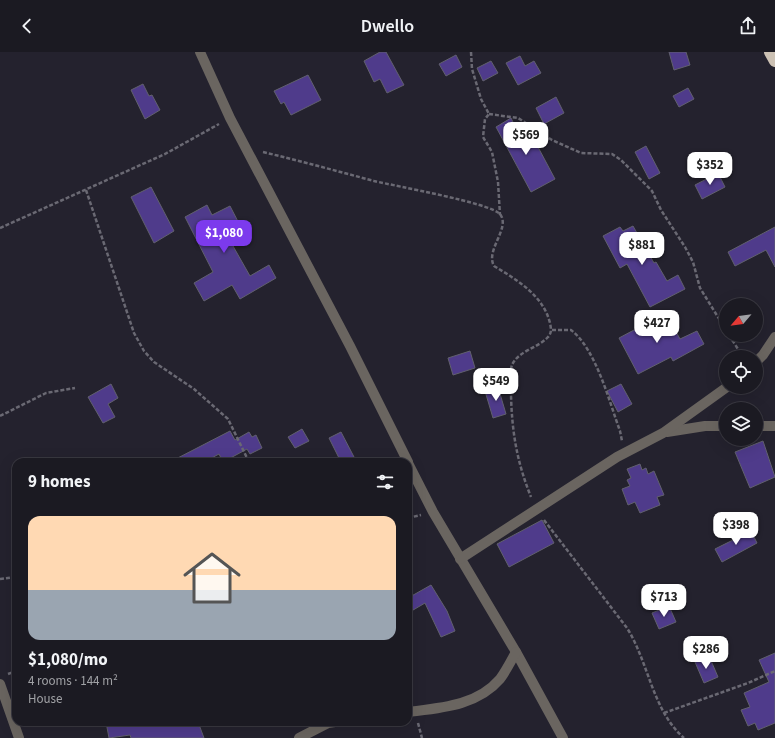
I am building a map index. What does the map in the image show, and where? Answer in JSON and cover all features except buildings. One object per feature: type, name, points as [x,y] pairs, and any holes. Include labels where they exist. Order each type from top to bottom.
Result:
[{"type":"highway","points":[[770,52],[775,61]]},
{"type":"street","points":[[200,52],[230,118],[247,148],[406,458]]},
{"type":"street","points":[[763,356],[775,337]]},
{"type":"street","points":[[460,559],[535,508],[617,457],[663,433],[719,393]]},
{"type":"street","points":[[663,433],[706,426],[719,426]]},
{"type":"street","points":[[763,426],[775,426]]},
{"type":"street","points":[[412,470],[433,512],[516,652],[563,738]]},
{"type":"street","points":[[412,712],[451,707],[489,690],[500,678],[516,652]]},
{"type":"street","points":[[0,684],[12,718]]},
{"type":"street","points":[[15,726],[19,738]]},
{"type":"street","points":[[299,738],[322,726]]},
{"type":"path","points":[[471,52],[472,69],[481,99],[489,114]]},
{"type":"path","points":[[489,114],[485,119],[483,137],[492,152],[498,182],[500,215],[502,221],[491,260],[494,266],[524,286],[542,304],[548,314],[552,330],[549,337],[520,356],[512,364],[510,378],[512,426],[524,480],[535,508],[592,580],[632,636],[664,713],[677,732],[684,738]]},
{"type":"path","points":[[489,114],[518,118],[552,140],[582,153],[612,154],[621,160],[652,191],[661,210],[676,230],[690,257],[700,288],[719,319]]},
{"type":"path","points":[[0,228],[165,154],[230,118]]},
{"type":"path","points":[[247,148],[375,181],[460,200],[489,208],[500,215]]},
{"type":"path","points":[[86,190],[134,333],[144,350],[154,362],[194,389],[228,418],[247,458]]},
{"type":"path","points":[[552,330],[571,330],[586,344],[620,431],[622,440],[617,457]]},
{"type":"path","points":[[0,416],[46,393],[75,388]]},
{"type":"path","points":[[0,579],[12,578]]},
{"type":"path","points":[[664,713],[748,683],[775,671]]}]
